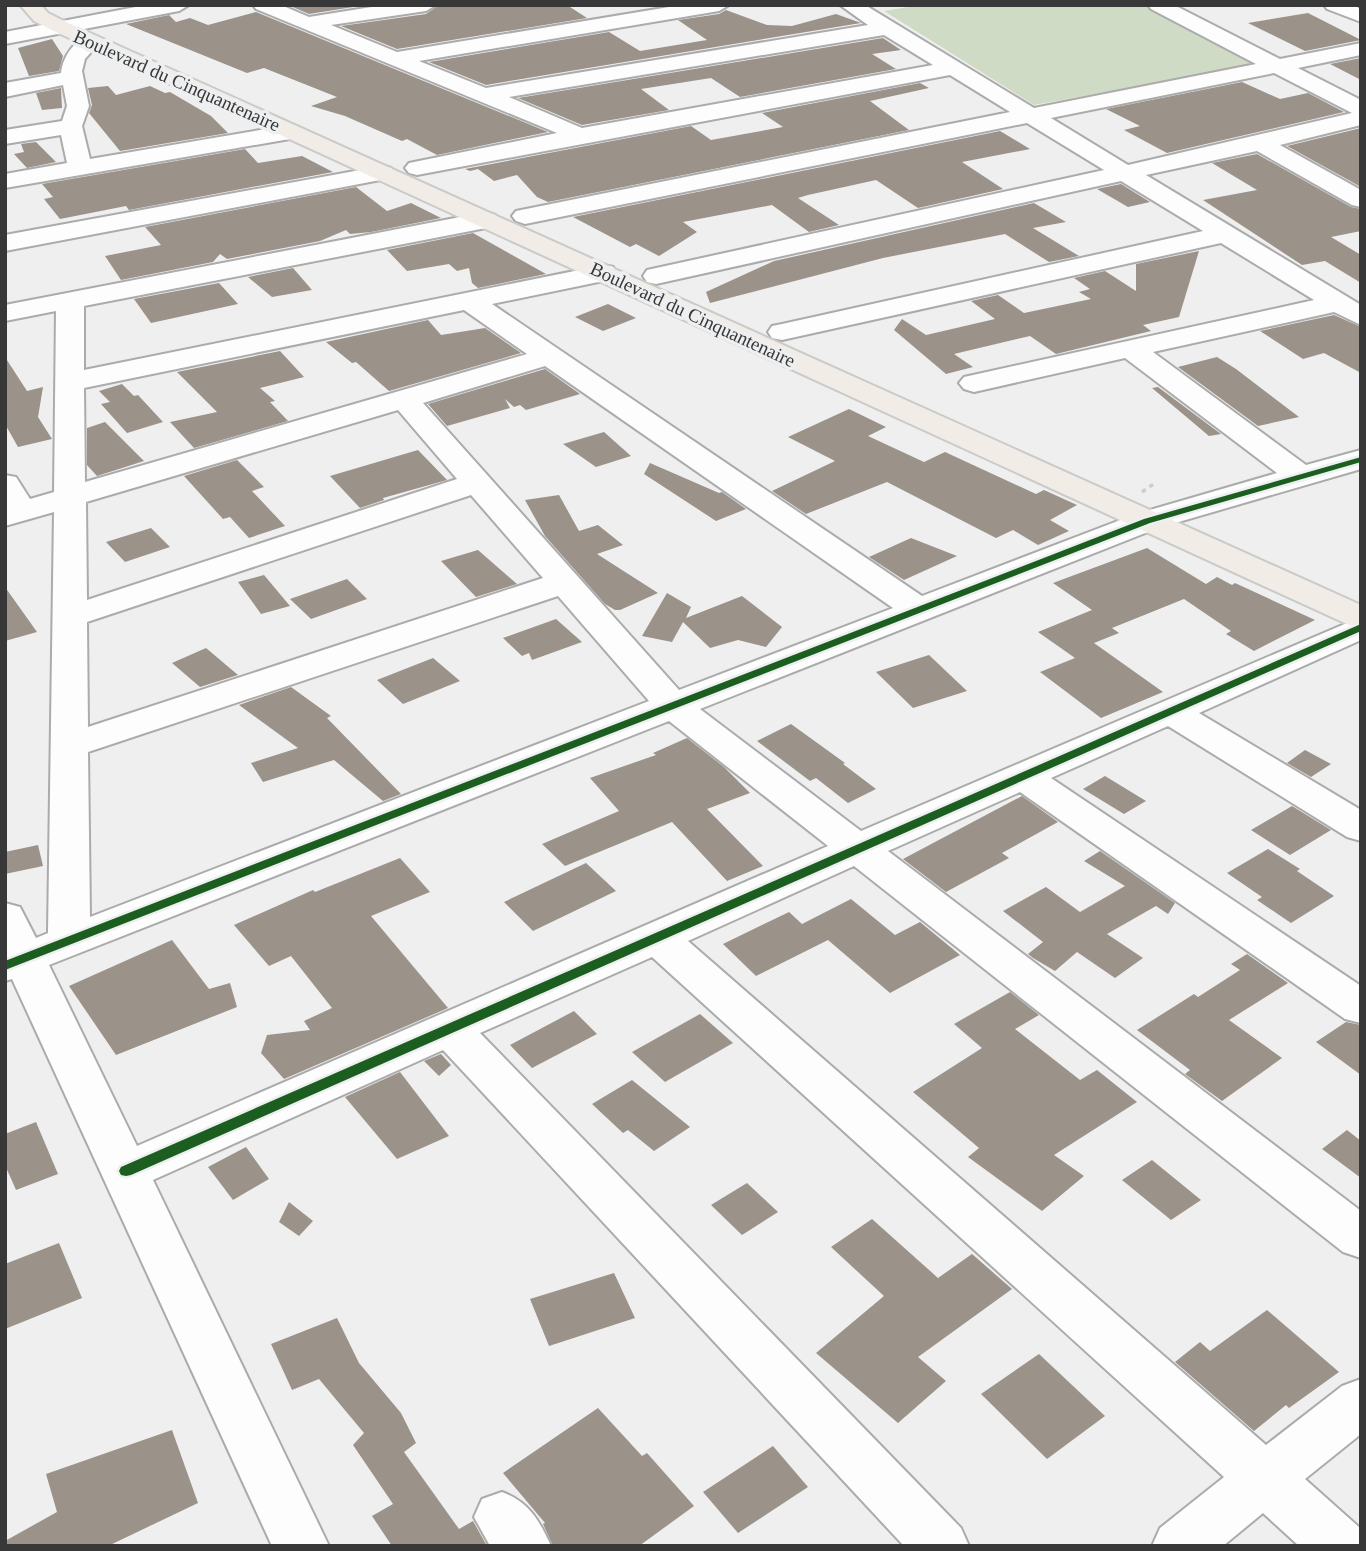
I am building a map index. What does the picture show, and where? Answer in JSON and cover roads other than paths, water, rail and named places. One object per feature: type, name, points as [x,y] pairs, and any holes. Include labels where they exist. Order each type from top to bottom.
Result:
[{"type":"main road","name":"Boulevard du Cinquantenaire","points":[[30,5],[41,17],[73,24],[417,168],[782,332],[1164,515],[1361,618]]},
{"type":"main road","name":"Boulevard du Cinquantenaire","points":[[73,24],[290,132],[604,273],[1164,515],[1361,590]]},
{"type":"street","points":[[5,38],[179,5]]},
{"type":"street","points":[[262,5],[565,128],[578,136]]},
{"type":"street","points":[[305,23],[426,5]]},
{"type":"street","points":[[393,59],[719,5]]},
{"type":"street","points":[[850,5],[1349,310]]},
{"type":"street","points":[[1158,5],[1361,109]]},
{"type":"street","points":[[1334,5],[1361,16]]},
{"type":"street","points":[[73,24],[72,77],[80,103],[79,114],[71,126],[80,167]]},
{"type":"street","points":[[482,95],[887,27]]},
{"type":"street","points":[[525,216],[1361,49]]},
{"type":"street","points":[[417,168],[953,68]]},
{"type":"street","points":[[5,90],[72,77]]},
{"type":"street","points":[[656,276],[1261,143],[1361,118]]},
{"type":"street","points":[[5,137],[71,126]]},
{"type":"street","points":[[5,181],[290,132]]},
{"type":"street","points":[[1261,143],[1361,200]]},
{"type":"street","points":[[5,243],[382,173]]},
{"type":"street","points":[[5,313],[486,220]]},
{"type":"street","points":[[782,332],[1224,234]]},
{"type":"street","points":[[69,382],[604,273]]},
{"type":"street","points":[[69,941],[70,300]]},
{"type":"street","points":[[469,301],[919,610]]},
{"type":"street","points":[[974,383],[1131,349],[1349,310]]},
{"type":"street","points":[[1131,349],[1302,477]]},
{"type":"street","points":[[5,484],[13,514],[550,356]]},
{"type":"street","points":[[404,399],[673,706],[1361,1238]]},
{"type":"street","points":[[301,1546],[126,1171],[12,947],[69,941],[1164,515],[1361,459]]},
{"type":"street","points":[[69,617],[477,483]]},
{"type":"street","points":[[69,746],[563,583]]},
{"type":"street","points":[[126,1171],[1361,626]]},
{"type":"street","points":[[1170,711],[1361,828]]},
{"type":"street","points":[[1021,776],[1361,1007]]},
{"type":"street","points":[[657,937],[1340,1546]]},
{"type":"street","points":[[449,1029],[942,1546]]},
{"type":"street","points":[[1180,1546],[1361,1402]]}]
